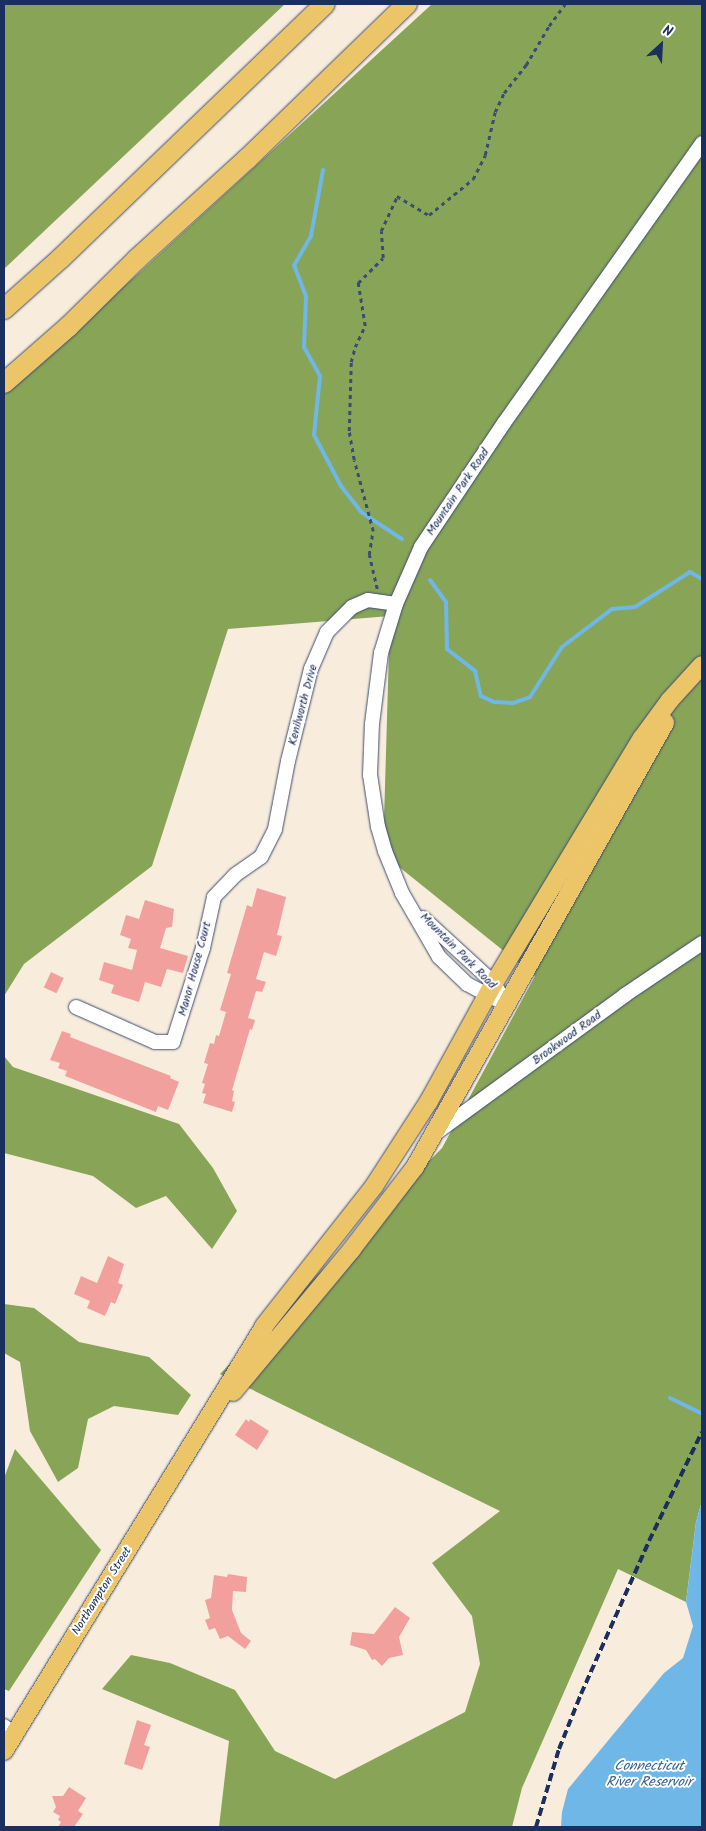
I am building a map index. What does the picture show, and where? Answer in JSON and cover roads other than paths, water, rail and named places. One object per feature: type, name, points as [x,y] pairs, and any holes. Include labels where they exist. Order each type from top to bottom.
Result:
[{"type":"highway","points":[[4,309],[61,258],[325,4]]},
{"type":"highway","points":[[4,383],[69,326],[137,259],[247,159],[407,4]]},
{"type":"main road","points":[[202,1431],[264,1326],[364,1200],[397,1153],[440,1084],[491,990],[642,738],[670,700],[698,670]]},
{"type":"main road","points":[[202,1431],[386,1206],[415,1167],[647,753],[698,670]]},
{"type":"main road","name":"Northampton Street","points":[[4,1751],[9,1730],[202,1431]]},
{"type":"street","name":"Mountain Park Road","points":[[507,1005],[431,927],[402,893],[378,827],[370,775],[372,724],[381,653],[396,604],[421,547],[702,143]]},
{"type":"street","name":"Kenilworth Drive","points":[[261,857],[275,829],[288,761],[311,669],[327,632],[352,607],[368,600],[380,600],[396,604]]},
{"type":"street","name":"Manor House Court","points":[[76,1007],[155,1042],[173,1042],[203,948],[214,897],[235,875],[261,857]]},
{"type":"street","name":"Brookwood Road","points":[[433,1135],[625,995],[702,943]]},
{"type":"water","name":"Connecticut River Reservoir","points":[[702,1501],[702,1827],[561,1827],[562,1812],[568,1789],[664,1673],[683,1658],[693,1626],[686,1602],[696,1522]]},
{"type":"waterway","points":[[323,170],[311,236],[294,265],[306,297],[304,347],[320,376],[314,435],[341,486],[361,512],[402,539]]},
{"type":"waterway","points":[[430,580],[446,602],[447,649],[475,671],[481,696],[494,702],[513,703],[530,697],[562,647],[612,609],[635,607],[690,572],[702,579]]},
{"type":"waterway","points":[[670,1398],[701,1413]]},
{"type":"railway","points":[[536,1827],[559,1749],[581,1694],[649,1541],[702,1432]]}]
